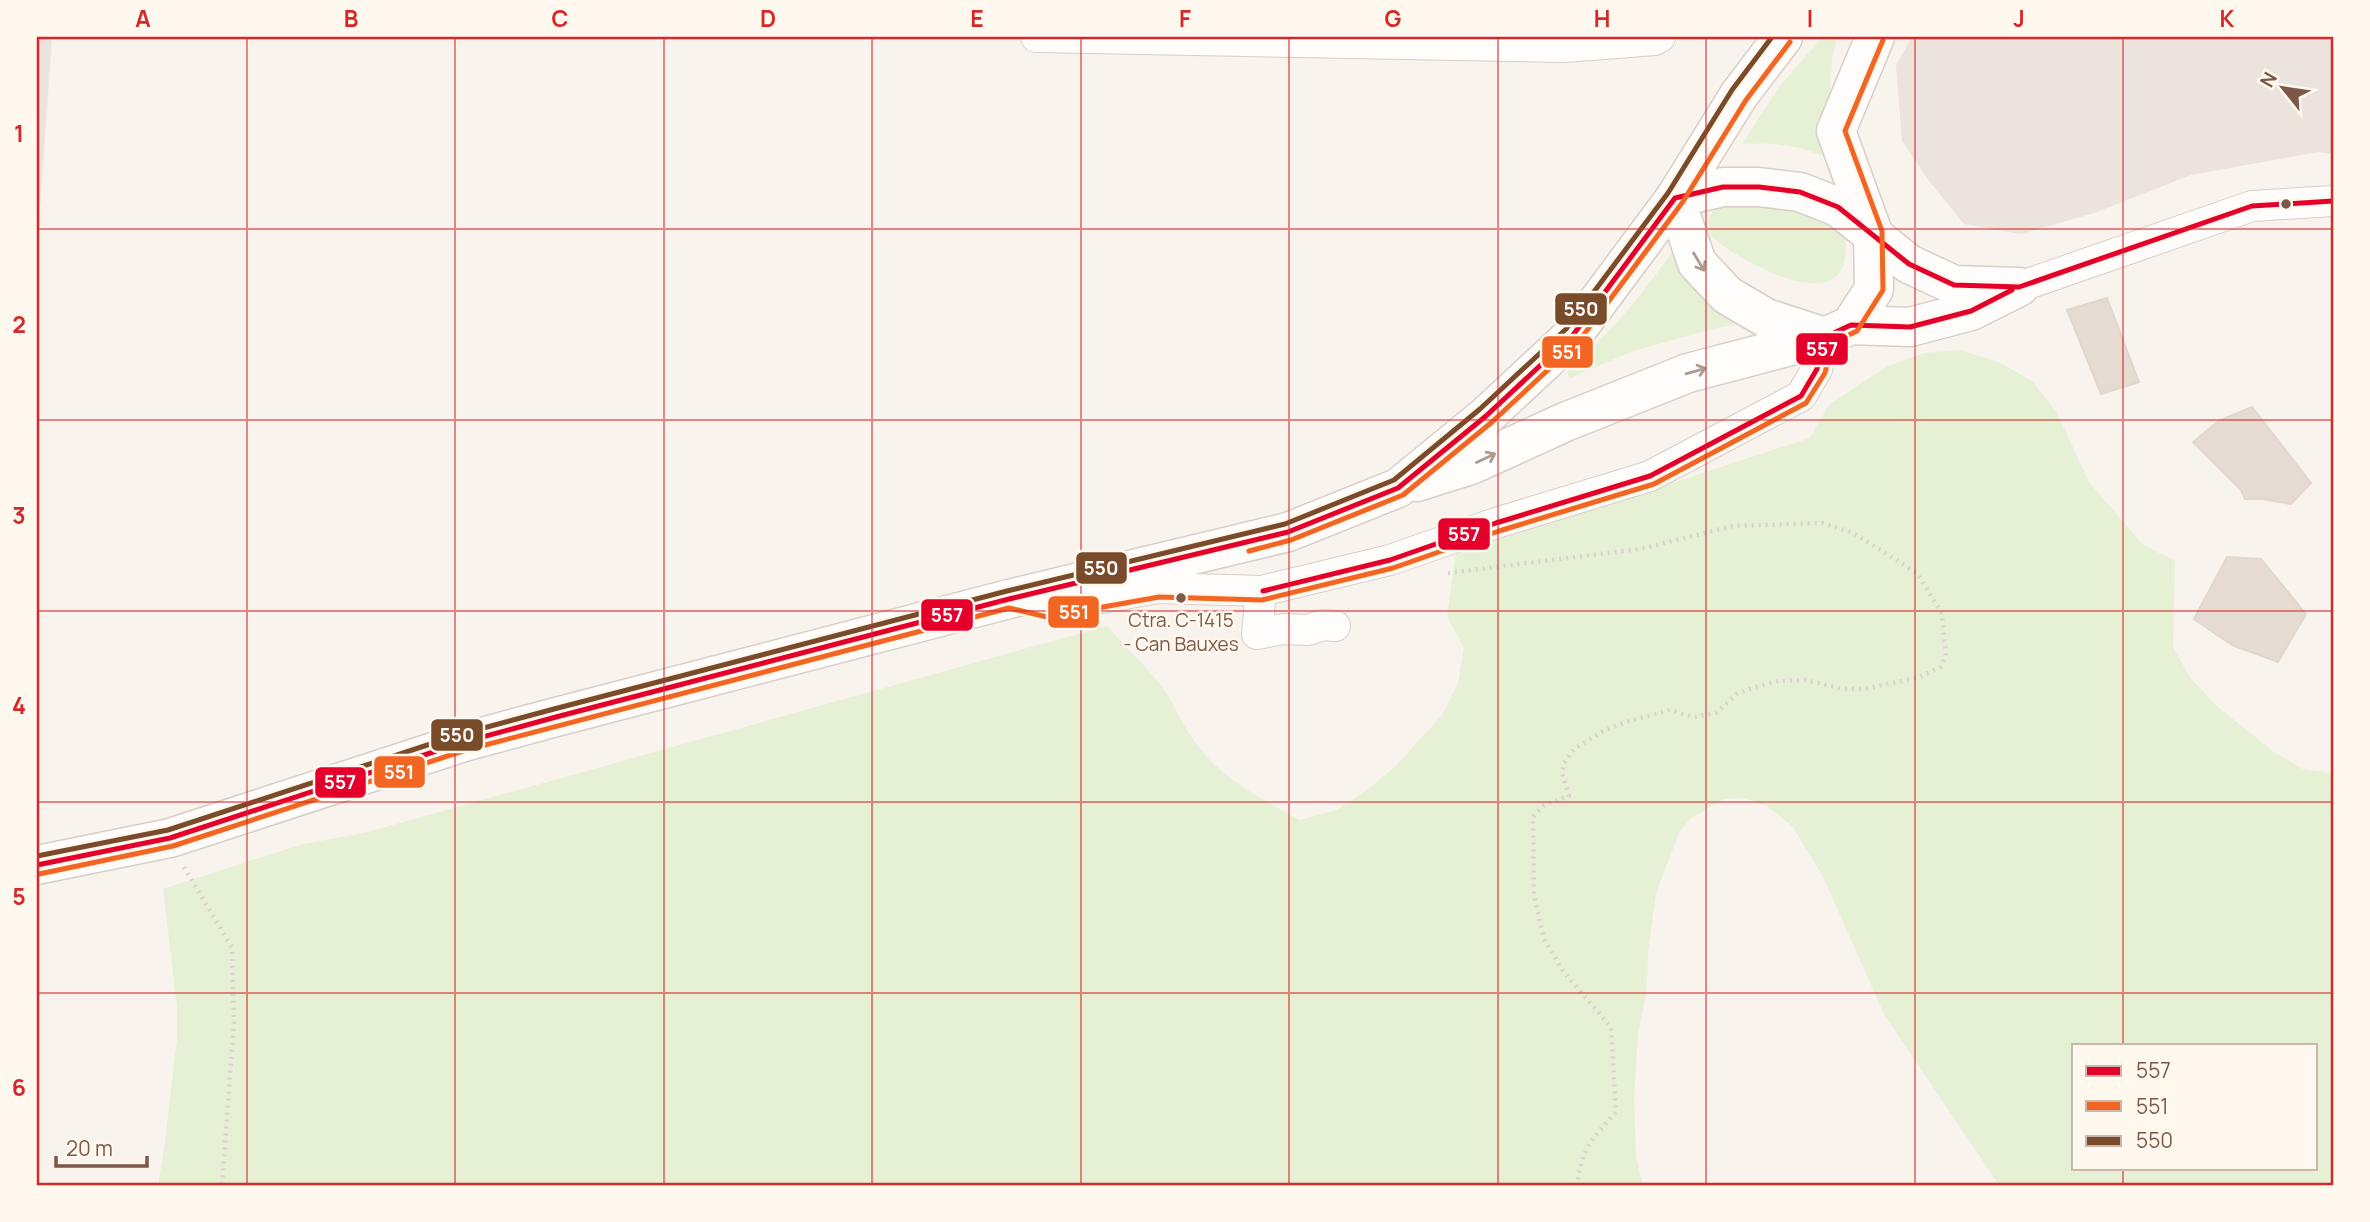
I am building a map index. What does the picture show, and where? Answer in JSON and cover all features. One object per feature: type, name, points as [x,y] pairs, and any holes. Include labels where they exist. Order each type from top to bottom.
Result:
[{"type":"street","points":[[1036,37],[1565,47],[1655,40],[1660,37]]},
{"type":"street","points":[[1398,488],[1486,416],[1573,335],[1675,198],[1739,94],[1783,37]]},
{"type":"street","points":[[1009,599],[1046,608],[1158,588],[1261,591],[1390,560],[1496,523],[1650,476],[1801,396],[1838,331],[1874,289],[1873,233],[1836,131],[1875,37]]},
{"type":"street","points":[[1675,198],[1723,187],[1759,187],[1800,192],[1838,207],[1909,264],[1954,285],[2019,287]]},
{"type":"street","points":[[1675,198],[1697,263],[1727,295],[1766,318],[1838,331]]},
{"type":"street","points":[[37,865],[170,838],[464,742],[812,649],[1288,532],[1398,488],[1471,465],[1565,422],[1688,373],[1838,331],[1910,327],[1971,311],[2019,287],[2252,206],[2333,201]]},
{"type":"street","points":[[1261,591],[1256,634],[1284,629],[1308,630],[1323,625],[1335,626]]},
{"type":"path","points":[[1437,574],[1576,558],[1614,550],[1640,549],[1733,526],[1822,523],[1853,533],[1917,573],[1942,614],[1946,657],[1940,667],[1917,678],[1864,689],[1844,689],[1805,680],[1778,681],[1737,694],[1716,713],[1693,717],[1670,710],[1615,726],[1590,737],[1574,749],[1564,763],[1562,773],[1569,796],[1544,805],[1533,817],[1534,896],[1544,939],[1563,971],[1611,1027],[1616,1112],[1594,1137],[1580,1160],[1577,1185]]},
{"type":"path","points":[[170,838],[175,852],[232,948],[234,1022],[222,1185]]},
{"type":"shaded area","points":[[37,37],[52,37],[37,250]]},
{"type":"shaded area","points":[[1912,37],[2333,37],[2333,154],[2318,152],[2191,175],[2094,213],[2021,234],[1964,224],[1929,181],[1902,141],[1896,65]]},
{"type":"green space","points":[[1822,37],[1838,37],[1830,83],[1838,163],[1792,146],[1742,144],[1780,86]]},
{"type":"green space","points":[[1719,200],[1806,205],[1845,236],[1844,263],[1834,278],[1816,283],[1795,280],[1748,261],[1712,237],[1709,222]]},
{"type":"green space","points":[[1679,242],[1743,320],[1735,325],[1633,351],[1570,378],[1567,372],[1627,311]]},
{"type":"green space","points":[[1960,350],[2001,363],[2033,382],[2057,413],[2089,482],[2143,545],[2175,561],[2173,647],[2191,679],[2218,707],[2274,752],[2303,769],[2333,773],[2333,1185],[1999,1185],[1884,1014],[1823,877],[1793,827],[1766,805],[1743,798],[1724,799],[1691,818],[1679,833],[1656,893],[1648,952],[1646,995],[1638,1034],[1634,1099],[1636,1157],[1643,1185],[158,1185],[177,1040],[177,1006],[163,889],[303,844],[364,833],[1107,626],[1155,678],[1200,749],[1238,784],[1300,820],[1337,810],[1396,766],[1443,714],[1458,683],[1464,648],[1447,616],[1456,553],[1810,438],[1829,405],[1888,366],[1924,353]]},
{"type":"building","points":[[2107,298],[2139,382],[2101,394],[2067,310]]},
{"type":"building","points":[[2252,407],[2311,483],[2291,504],[2245,499],[2241,490],[2193,442],[2220,420]]},
{"type":"building","points":[[2227,557],[2261,559],[2306,614],[2278,662],[2232,645],[2194,619]]},
{"type":"transit line","name":"550","points":[[37,856],[168,830],[461,734],[554,709],[1007,591],[1285,524],[1394,480],[1480,409],[1566,329],[1668,193],[1732,90],[1772,37]]},
{"type":"transit line","name":"551","points":[[39,874],[173,846],[466,750],[1009,608],[1047,617],[1159,597],[1262,600],[1393,568],[1499,531],[1654,484],[1806,403],[1825,373],[1832,343],[1857,331],[1883,290],[1882,231],[1845,131],[1883,40]]},
{"type":"transit line","name":"551","points":[[1249,551],[1291,540],[1403,495],[1492,422],[1579,341],[1682,203],[1746,100],[1790,42]]},
{"type":"transit line","name":"557","points":[[37,865],[170,838],[464,742],[556,717],[1009,599],[1288,532],[1398,488],[1486,416],[1573,335],[1675,198],[1723,187],[1759,187],[1800,192],[1838,207],[1909,264],[1954,285],[2019,287],[2252,206],[2333,201]]},
{"type":"transit line","name":"557","points":[[1263,591],[1390,560],[1496,523],[1650,476],[1801,396],[1817,369],[1825,337],[1851,325],[1910,327],[1971,311],[2012,290]]},
{"type":"place","name":"Ctra. C-1415 - Can Bauxes","points":[[1181,598]]}]
